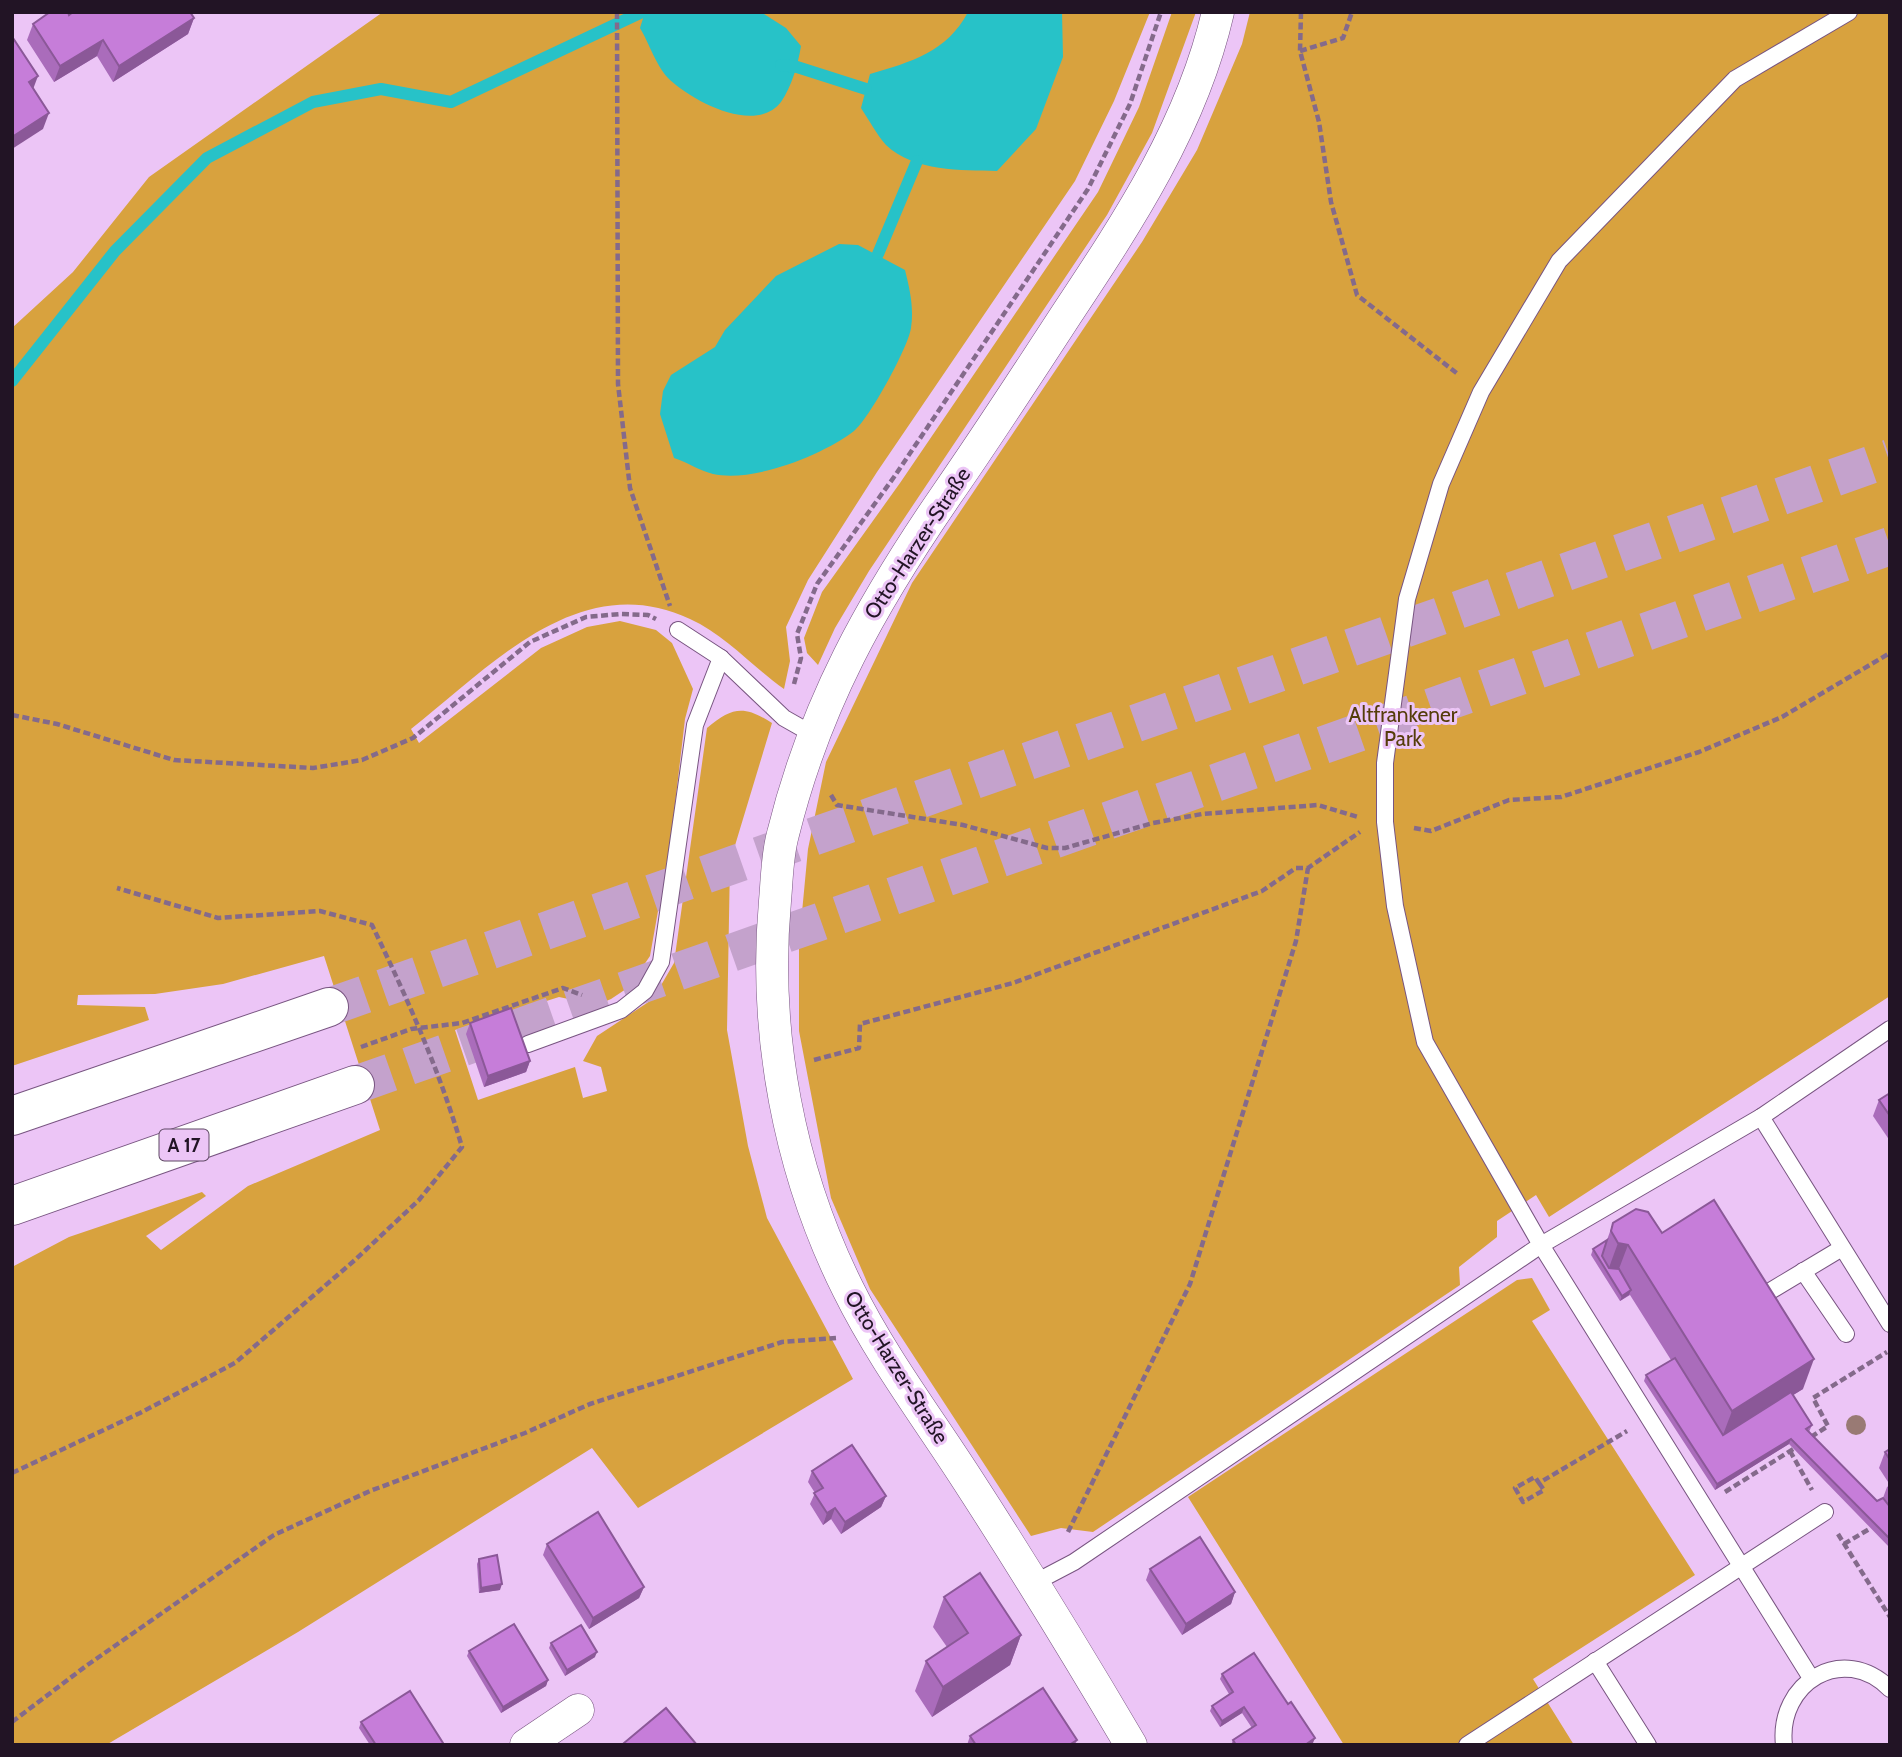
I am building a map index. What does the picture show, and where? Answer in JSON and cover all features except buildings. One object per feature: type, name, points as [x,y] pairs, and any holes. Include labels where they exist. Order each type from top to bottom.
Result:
[{"type":"highway","points":[[12,1116],[329,1007]]},
{"type":"highway","name":"A 17","points":[[12,1206],[356,1067]]},
{"type":"street","name":"Otto-Harzer-Straße","points":[[1131,1745],[1034,1583],[874,1336],[847,1287],[811,1201],[790,1124],[773,1028],[772,933],[781,839],[800,773],[840,671],[890,576],[1117,239],[1170,148],[1212,41],[1219,12]]},
{"type":"street","points":[[526,1745],[578,1710]]},
{"type":"lane","points":[[1811,1678],[1541,1245],[1424,1042],[1395,906],[1385,822],[1388,728],[1407,599],[1441,484],[1481,392],[1559,261],[1568,251],[1735,79],[1849,12]]},
{"type":"lane","points":[[678,630],[720,658],[784,718],[814,735]]},
{"type":"lane","points":[[528,1044],[621,1010],[645,991],[661,962],[695,725],[720,658]]},
{"type":"lane","points":[[1034,1583],[1074,1562],[1541,1245],[1761,1117],[1890,1029]]},
{"type":"lane","points":[[1761,1117],[1890,1324]]},
{"type":"lane","points":[[1767,1293],[1842,1248]]},
{"type":"lane","points":[[1804,1271],[1846,1334]]},
{"type":"lane","points":[[1467,1745],[1825,1512]]},
{"type":"lane","points":[[1595,1661],[1648,1745]]},
{"type":"lane","points":[[1784,1745],[1782,1729],[1786,1709],[1796,1692],[1811,1678],[1830,1670],[1851,1669],[1871,1675],[1890,1689]]},
{"type":"path","points":[[617,12],[618,384],[630,488],[678,630]]},
{"type":"path","points":[[784,718],[801,658],[797,634],[817,584],[894,477],[1088,189],[1130,104],[1161,12]]},
{"type":"path","points":[[1301,12],[1300,51],[1319,122],[1331,202],[1357,295],[1481,392]]},
{"type":"path","points":[[1300,51],[1343,38],[1352,12]]},
{"type":"path","points":[[12,715],[57,724],[174,760],[313,768],[362,760],[413,738],[530,642],[586,617],[648,615],[678,630]]},
{"type":"path","points":[[1385,822],[1431,831],[1508,800],[1561,797],[1699,752],[1782,717],[1890,653]]},
{"type":"path","points":[[800,773],[821,780],[837,804],[963,825],[1047,848],[1065,848],[1153,822],[1202,814],[1318,805],[1351,815]]},
{"type":"path","points":[[780,1069],[859,1048],[860,1024],[1013,983],[1262,891],[1296,868],[1308,868],[1350,840]]},
{"type":"path","points":[[1074,1562],[1068,1533],[1190,1284],[1296,941],[1308,868]]},
{"type":"path","points":[[12,1473],[140,1413],[235,1363],[355,1260],[419,1200],[462,1146],[446,1092],[421,1027],[372,926],[320,911],[218,918],[117,888]]},
{"type":"path","points":[[356,1067],[421,1027],[462,1023],[563,988]]},
{"type":"path","points":[[12,1721],[274,1535],[370,1492],[525,1433],[590,1404],[782,1342],[874,1336]]},
{"type":"path","points":[[1704,1506],[1828,1426],[1813,1398],[1890,1350]]},
{"type":"path","points":[[1539,1483],[1649,1418]]},
{"type":"path","points":[[1535,1477],[1539,1483],[1544,1490],[1523,1502],[1515,1488],[1535,1477]]},
{"type":"path","points":[[1871,1528],[1844,1544],[1890,1617]]},
{"type":"green space","points":[[383,12],[1150,12],[1114,101],[1075,181],[877,472],[808,580],[786,627],[790,661],[784,689],[727,642],[690,619],[650,606],[611,605],[574,614],[539,631],[505,653],[411,729],[419,743],[541,648],[587,627],[620,621],[656,630],[672,643],[693,689],[685,719],[671,838],[650,956],[629,987],[597,1005],[559,997],[455,1030],[478,1100],[575,1067],[583,1098],[607,1091],[601,1067],[583,1061],[597,1036],[653,999],[674,963],[707,728],[731,712],[738,711],[754,713],[772,723],[730,862],[727,1030],[748,1146],[767,1218],[853,1379],[638,1508],[592,1448],[298,1632],[106,1745],[12,1745],[12,1267],[69,1237],[202,1192],[206,1196],[146,1236],[161,1250],[248,1186],[380,1130],[324,956],[223,984],[155,994],[78,995],[77,1005],[145,1007],[149,1020],[12,1066],[12,328],[73,272],[149,177]]},
{"type":"green space","points":[[1172,12],[1196,12],[1152,133],[1107,215],[869,571],[835,628],[818,665],[807,653],[804,638],[822,592],[900,483],[1098,192],[1139,107]]},
{"type":"green space","name":"Altfrankener Park","points":[[1250,12],[1890,12],[1890,996],[1549,1217],[1536,1195],[1497,1221],[1497,1237],[1459,1267],[1460,1285],[1093,1532],[1061,1528],[1031,1536],[870,1289],[831,1198],[799,1031],[799,944],[808,849],[826,762],[912,583],[1142,242],[1197,150],[1242,44]]},
{"type":"green space","points":[[1532,1278],[1550,1310],[1532,1321],[1695,1575],[1533,1679],[1574,1745],[1344,1745],[1188,1497],[1517,1280]]},
{"type":"shaded area","points":[[645,12],[761,12],[786,28],[801,46],[794,75],[781,102],[770,111],[741,115],[708,105],[693,97],[670,80],[661,69],[640,28]]},
{"type":"shaded area","points":[[968,12],[1062,12],[1063,57],[1036,129],[997,171],[939,168],[897,154],[886,145],[861,108],[870,74],[913,60],[939,46],[950,37]]},
{"type":"shaded area","points":[[839,244],[858,245],[905,270],[911,299],[911,328],[903,351],[861,424],[825,449],[767,471],[729,476],[713,474],[674,458],[660,414],[663,391],[671,375],[715,347],[725,330],[776,276]]},
{"type":"waterway","points":[[12,381],[115,251],[207,158],[313,102],[381,89],[451,102],[642,12]]},
{"type":"waterway","points":[[781,65],[797,67],[866,89]]},
{"type":"waterway","points":[[878,254],[917,161]]},
{"type":"tunnel","points":[[329,1007],[1890,458]]},
{"type":"tunnel","points":[[355,1085],[1890,546]]}]
